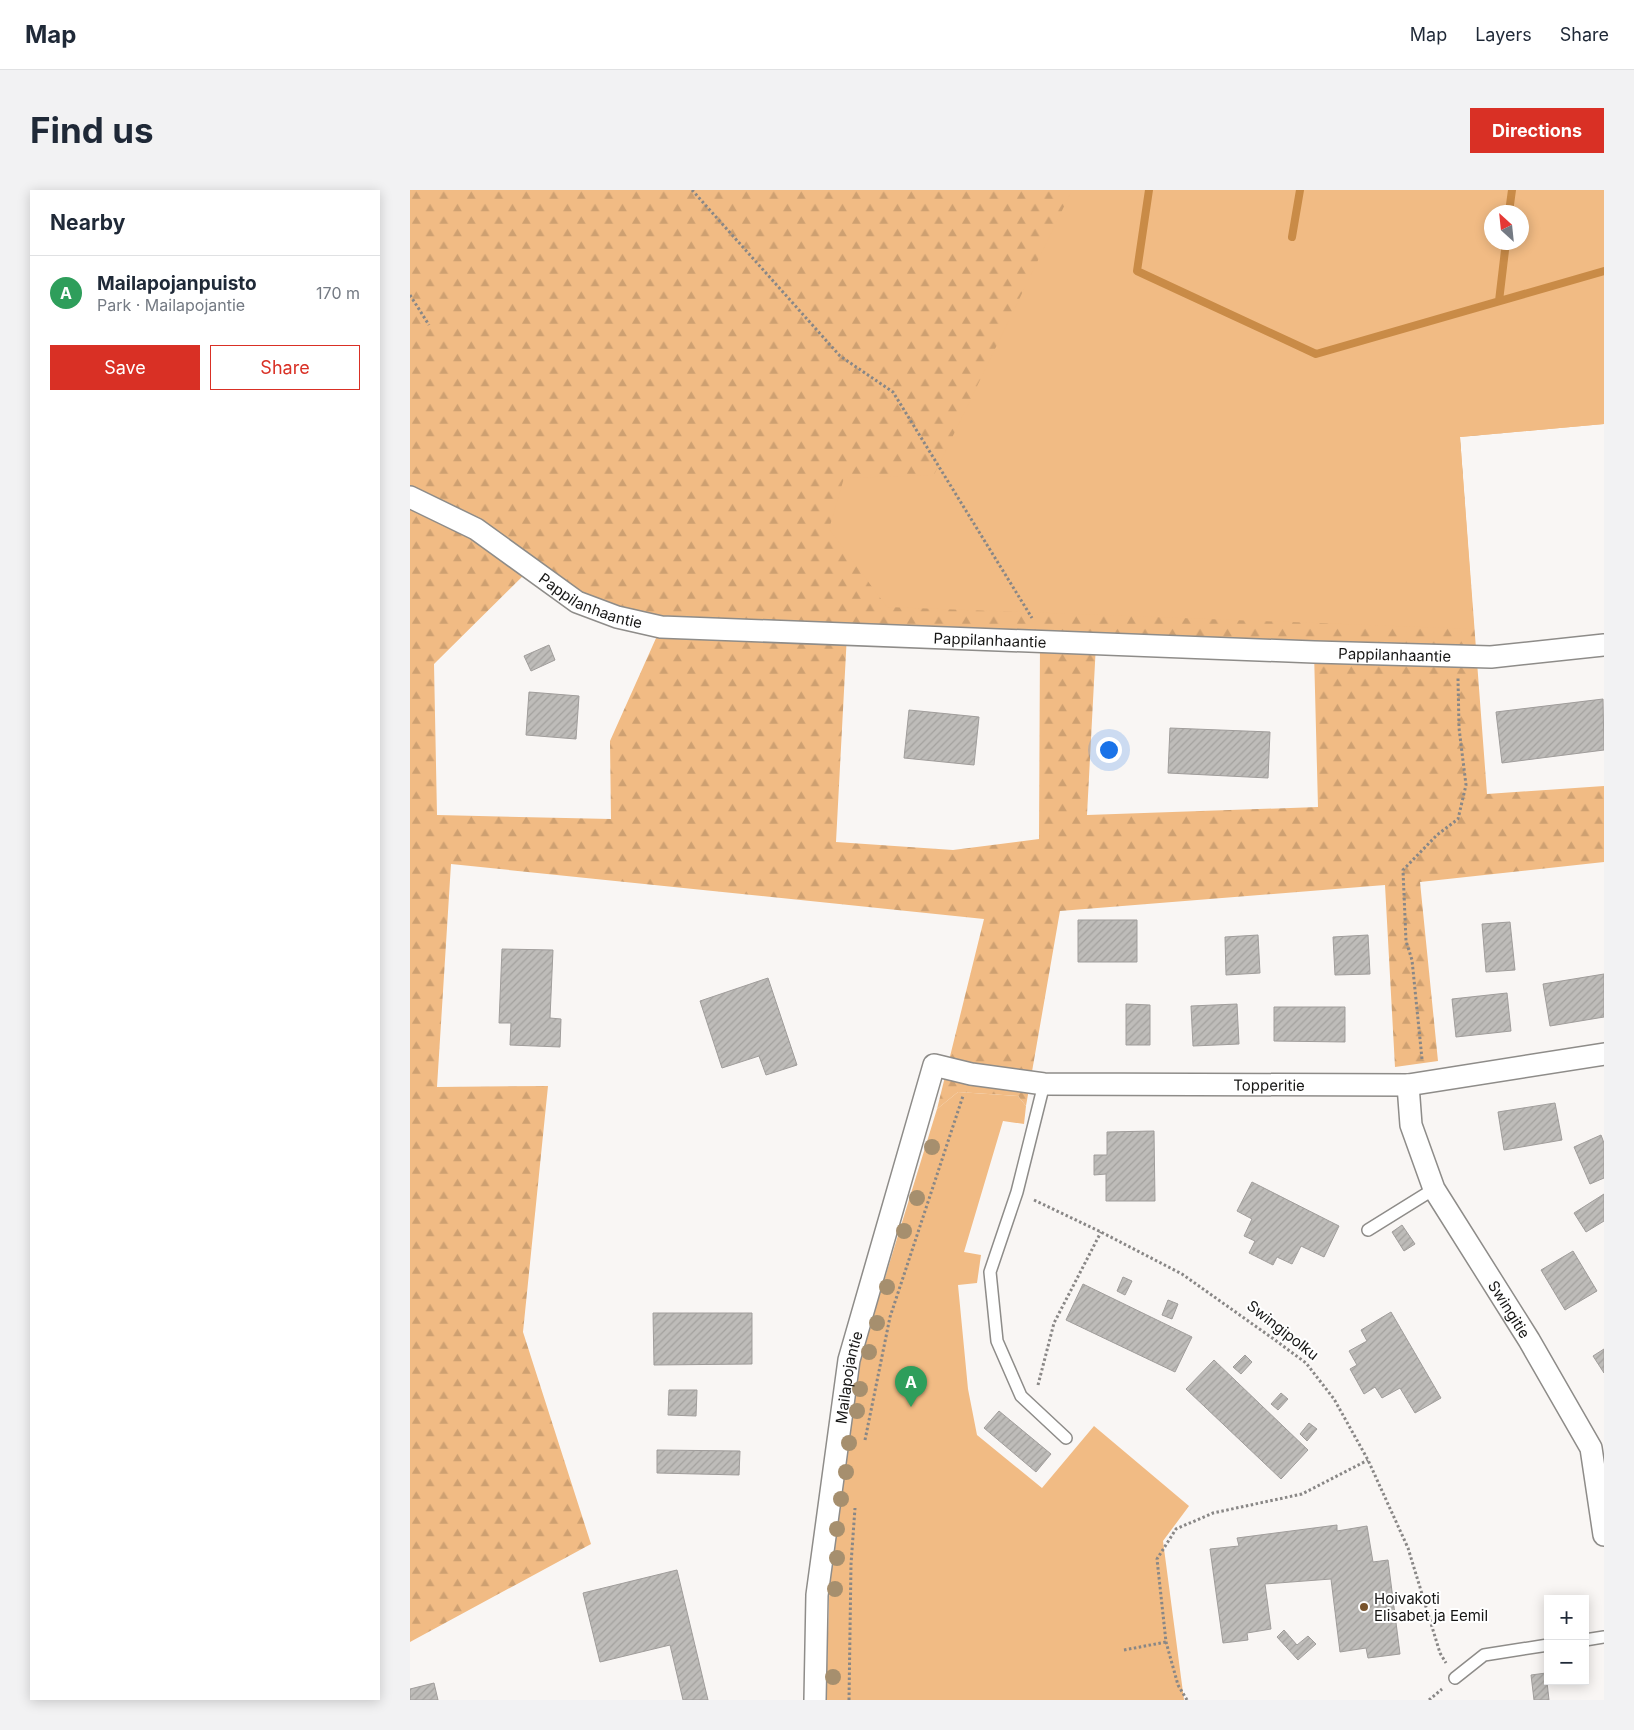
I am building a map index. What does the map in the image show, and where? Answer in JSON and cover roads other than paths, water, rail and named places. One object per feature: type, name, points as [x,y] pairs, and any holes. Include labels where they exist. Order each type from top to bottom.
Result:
[{"type":"street","name":"Pappilanhaantie","points":[[410,497],[476,529],[577,602],[617,617],[661,627],[1491,657],[1604,645]]},
{"type":"street","name":"Topperitie","points":[[934,1065],[971,1074],[1044,1084],[1416,1084],[1604,1054]]},
{"type":"street","name":"Mailapojantie","points":[[815,1700],[817,1595],[849,1360],[934,1065]]},
{"type":"street","name":"Swingitie","points":[[1416,1084],[1411,1125],[1434,1189],[1529,1340],[1591,1448],[1604,1535]]},
{"type":"lane","points":[[1044,1084],[1017,1192],[990,1272],[997,1341],[1021,1396],[1066,1438]]},
{"type":"lane","points":[[1368,1230],[1434,1189]]},
{"type":"lane","points":[[1589,1639],[1604,1637]]},
{"type":"lane","points":[[1455,1678],[1484,1655],[1544,1646]]},
{"type":"waterway","points":[[1149,190],[1137,271],[1316,354],[1604,271]]},
{"type":"waterway","points":[[1292,237],[1300,190]]},
{"type":"waterway","points":[[1510,205],[1512,190]]},
{"type":"waterway","points":[[1499,301],[1505,250]]},
{"type":"place","name":"Mailapojanpuisto","points":[[911,1407]]},
{"type":"place","name":"Hoivakoti Elisabet ja Eemil","points":[[1364,1607]]}]
